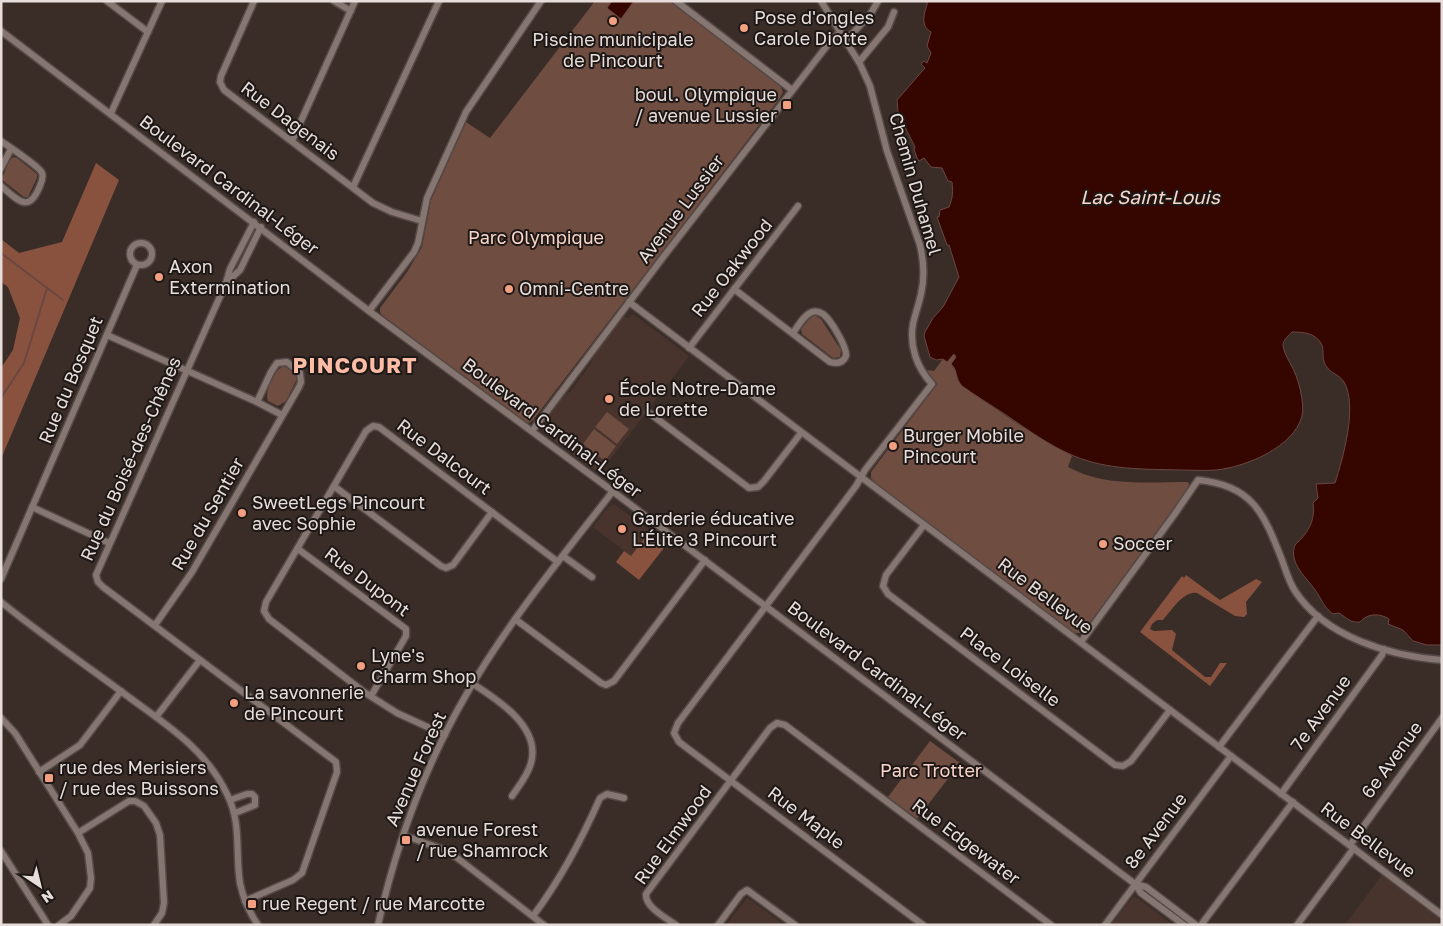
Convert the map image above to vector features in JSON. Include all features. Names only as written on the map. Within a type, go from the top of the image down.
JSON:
[{"type":"street","points":[[107,1],[148,32]]},
{"type":"street","points":[[110,113],[162,1]]},
{"type":"street","name":"Rue Dagenais","points":[[254,1],[221,76],[221,84],[227,93],[382,208],[422,221]]},
{"type":"street","points":[[334,1],[351,11]]},
{"type":"street","points":[[292,141],[355,1]]},
{"type":"street","points":[[353,187],[439,1]]},
{"type":"street","points":[[369,311],[414,252],[418,242],[425,204],[432,184],[466,112],[541,1]]},
{"type":"street","points":[[676,1],[792,90]]},
{"type":"street","name":"Chemin Duhamel","points":[[821,1],[859,62],[873,92],[887,151],[922,253],[924,269],[921,296],[913,323],[912,343],[921,370],[932,384],[865,470],[861,478]]},
{"type":"street","points":[[845,41],[870,15],[878,1]]},
{"type":"street","points":[[859,62],[888,27],[894,12]]},
{"type":"street","name":"Boulevard Cardinal-Léger","points":[[1,31],[369,311],[532,430],[1135,884],[1141,893],[1184,925]]},
{"type":"street","name":"Avenue Lussier","points":[[532,430],[792,90],[833,38],[840,32]]},
{"type":"street","points":[[1,141],[41,171],[42,179],[33,200],[25,203],[1,186]]},
{"type":"street","points":[[1,168],[11,149]]},
{"type":"street","name":"Rue Oakwood","points":[[690,348],[798,206]]},
{"type":"street","name":"Rue du Boisé-des-Chênes","points":[[245,900],[293,880],[302,873],[337,772],[337,765],[332,758],[98,582],[96,575],[226,283],[230,269],[254,222]]},
{"type":"street","name":"Rue du Boisé-des-Chênes","points":[[226,283],[240,270],[261,227]]},
{"type":"street","name":"Rue du Bosquet","points":[[1,579],[137,265]]},
{"type":"street","points":[[734,290],[793,332],[830,362],[840,362],[846,356],[844,346],[822,313],[814,311],[807,315],[793,332]]},
{"type":"street","name":"Rue Bellevue","points":[[629,302],[1442,915]]},
{"type":"street","points":[[107,335],[282,415]]},
{"type":"street","name":"Rue du Sentier","points":[[155,625],[192,572],[299,388],[302,377],[297,369],[287,362],[278,363],[274,367],[257,402]]},
{"type":"street","points":[[648,412],[749,488],[758,487],[764,481],[801,433]]},
{"type":"street","name":"Rue Dalcourt","points":[[445,736],[397,713],[371,696],[264,614],[266,602],[335,487],[366,431],[376,426],[558,562]]},
{"type":"street","points":[[766,606],[861,478]]},
{"type":"street","points":[[1080,642],[1198,480],[1230,486],[1251,501],[1265,523],[1296,592],[1318,616],[1345,635],[1384,649],[1442,660]]},
{"type":"street","points":[[335,487],[446,568],[453,565],[492,512]]},
{"type":"street","name":"Avenue Forest","points":[[378,925],[403,835],[419,791],[445,736],[473,684],[515,619],[612,491]]},
{"type":"street","points":[[32,507],[109,543]]},
{"type":"street","name":"Place Loiselle","points":[[924,524],[886,576],[883,586],[888,594],[1115,765],[1123,766],[1131,761],[1170,710]]},
{"type":"street","name":"Rue Dupont","points":[[298,549],[406,629],[407,634],[405,638],[371,696]]},
{"type":"street","points":[[563,556],[592,577]]},
{"type":"street","points":[[515,619],[606,686],[614,681],[705,560]]},
{"type":"street","points":[[1,602],[156,717],[205,758],[219,778],[235,813],[240,881],[245,900],[258,925]]},
{"type":"street","name":"Rue Maple","points":[[766,606],[678,723],[674,733],[679,742],[922,925]]},
{"type":"street","points":[[1220,747],[1318,616]]},
{"type":"street","name":"7e Avenue","points":[[1281,794],[1382,655],[1384,649]]},
{"type":"street","points":[[156,717],[200,660]]},
{"type":"street","points":[[473,684],[508,710],[522,725],[531,740],[533,755],[530,767],[512,796]]},
{"type":"street","points":[[39,772],[80,745],[121,691]]},
{"type":"street","points":[[1,718],[15,733],[78,833],[88,853],[90,888],[71,916],[59,925]]},
{"type":"street","name":"6e Avenue","points":[[1297,925],[1442,718]]},
{"type":"street","name":"Rue Edgewater","points":[[731,781],[770,728],[777,723],[782,724],[1051,925]]},
{"type":"street","name":"8e Avenue","points":[[1104,925],[1231,756]]},
{"type":"street","name":"Rue Elmwood","points":[[676,925],[649,904],[646,894],[731,781]]},
{"type":"street","points":[[230,800],[249,793],[254,795],[256,800],[255,805],[252,807],[235,813]]},
{"type":"street","points":[[533,916],[576,851],[600,798],[607,794],[624,798]]},
{"type":"street","points":[[78,833],[129,801],[134,800],[144,806],[156,823],[161,842],[164,908],[154,925]]},
{"type":"street","points":[[1201,925],[1292,802]]},
{"type":"street","points":[[403,835],[442,849],[544,925]]},
{"type":"street","points":[[2,855],[48,925]]},
{"type":"street","name":"Boulevard Cardinal-Léger","points":[[1135,884],[1146,887],[1196,925]]},
{"type":"street","points":[[718,925],[741,894],[747,890],[795,925]]},
{"type":"shaded area","points":[[96,163],[119,180],[1,459],[1,368],[13,350],[20,318],[8,287],[1,282],[1,239],[19,253],[62,242]]},
{"type":"shaded area","name":"École Notre-Dame de Lorette","points":[[633,314],[689,356],[603,469],[602,474],[588,466],[543,432],[541,426],[553,408],[570,392],[590,365],[597,349],[622,316],[628,318]]},
{"type":"shaded area","name":"Garderie éducative L'Élite 3 Pincourt","points":[[614,504],[650,531],[631,556],[593,527],[608,507]]},
{"type":"shaded area","points":[[650,531],[667,544],[639,580],[616,562],[624,551],[631,556]]},
{"type":"shaded area","points":[[1186,575],[1220,600],[1256,579],[1262,582],[1246,602],[1247,614],[1244,617],[1235,616],[1197,593],[1192,593],[1182,598],[1163,620],[1157,620],[1152,624],[1150,629],[1154,631],[1172,630],[1176,634],[1172,650],[1205,677],[1211,677],[1220,663],[1227,663],[1210,686],[1140,632],[1182,576],[1184,578]]},
{"type":"shaded area","points":[[1382,875],[1438,917],[1440,920],[1439,925],[1345,925]]},
{"type":"shaded area","points":[[1135,897],[1173,925],[1111,925],[1132,898]]},
{"type":"shaded area","points":[[748,898],[784,925],[726,925]]},
{"type":"green space","name":"Parc Olympique","points":[[595,1],[670,1],[780,85],[783,92],[529,423],[525,422],[382,315],[380,308],[407,272],[422,247],[431,200],[466,122],[490,138]]},
{"type":"green space","points":[[13,157],[37,174],[28,197],[24,197],[2,180],[9,161]]},
{"type":"green space","points":[[812,316],[821,319],[841,350],[840,357],[833,358],[802,334],[801,329]]},
{"type":"green space","points":[[953,354],[956,357],[952,366],[956,370],[957,378],[962,386],[1021,426],[1072,456],[1068,467],[1087,475],[1113,481],[1188,482],[1189,484],[1188,490],[1082,633],[1074,633],[880,488],[871,478],[871,472],[937,384],[926,370],[934,371],[943,359]]},
{"type":"green space","points":[[284,366],[295,373],[297,379],[286,401],[278,406],[268,401],[267,392],[273,376]]},
{"type":"green space","points":[[607,412],[629,429],[617,444],[595,427]]},
{"type":"green space","points":[[594,429],[616,446],[605,461],[583,444]]},
{"type":"green space","name":"Parc Trotter","points":[[930,741],[960,763],[917,819],[888,797]]},
{"type":"water","points":[[612,1],[634,1],[621,19],[607,8]]},
{"type":"water","name":"Lac Saint-Louis","points":[[928,1],[1442,1],[1442,645],[1427,645],[1413,641],[1403,630],[1388,624],[1389,619],[1381,616],[1374,615],[1366,617],[1360,622],[1354,622],[1339,613],[1333,614],[1328,610],[1302,574],[1295,561],[1295,546],[1312,522],[1313,503],[1318,498],[1316,484],[1335,483],[1348,432],[1350,404],[1348,392],[1344,382],[1327,367],[1324,362],[1322,345],[1313,336],[1292,332],[1283,344],[1302,397],[1303,411],[1297,427],[1279,446],[1267,454],[1241,465],[1211,470],[1126,468],[1087,461],[1074,456],[1039,437],[962,386],[951,364],[956,357],[954,354],[947,362],[943,359],[936,360],[930,357],[924,336],[925,332],[933,318],[943,307],[959,277],[949,245],[947,245],[937,217],[939,217],[940,210],[949,207],[952,182],[948,181],[942,168],[931,167],[924,158],[919,161],[914,149],[915,147],[905,127],[899,125],[897,100],[925,68],[921,64],[924,61],[927,63],[931,53],[927,46],[931,32],[927,29],[924,22]]},
{"type":"waterway","points":[[1,253],[63,300]]},
{"type":"waterway","points":[[1,398],[24,363],[47,288]]},
{"type":"place","name":"Piscine municipale de Pincourt","points":[[613,21]]},
{"type":"place","name":"Pose d'ongles Carole Diotte","points":[[744,28]]},
{"type":"place","name":"boul. Olympique / avenue Lussier","points":[[787,105]]},
{"type":"place","name":"Axon Extermination","points":[[159,277]]},
{"type":"place","name":"Omni-Centre","points":[[509,289]]},
{"type":"place","name":"École Notre-Dame de Lorette","points":[[609,399]]},
{"type":"place","name":"Burger Mobile Pincourt","points":[[893,446]]},
{"type":"place","name":"SweetLegs Pincourt avec Sophie","points":[[242,513]]},
{"type":"place","name":"Garderie éducative L'Élite 3 Pincourt","points":[[622,529]]},
{"type":"place","name":"Soccer","points":[[1103,544]]},
{"type":"place","name":"Lyne's Charm Shop","points":[[361,666]]},
{"type":"place","name":"La savonnerie de Pincourt","points":[[234,703]]},
{"type":"place","name":"rue des Merisiers / rue des Buissons","points":[[49,778]]},
{"type":"place","name":"avenue Forest / rue Shamrock","points":[[406,840]]},
{"type":"place","name":"rue Regent / rue Marcotte","points":[[252,904]]},
{"type":"district","name":"PINCOURT","points":[[355,365]]}]
